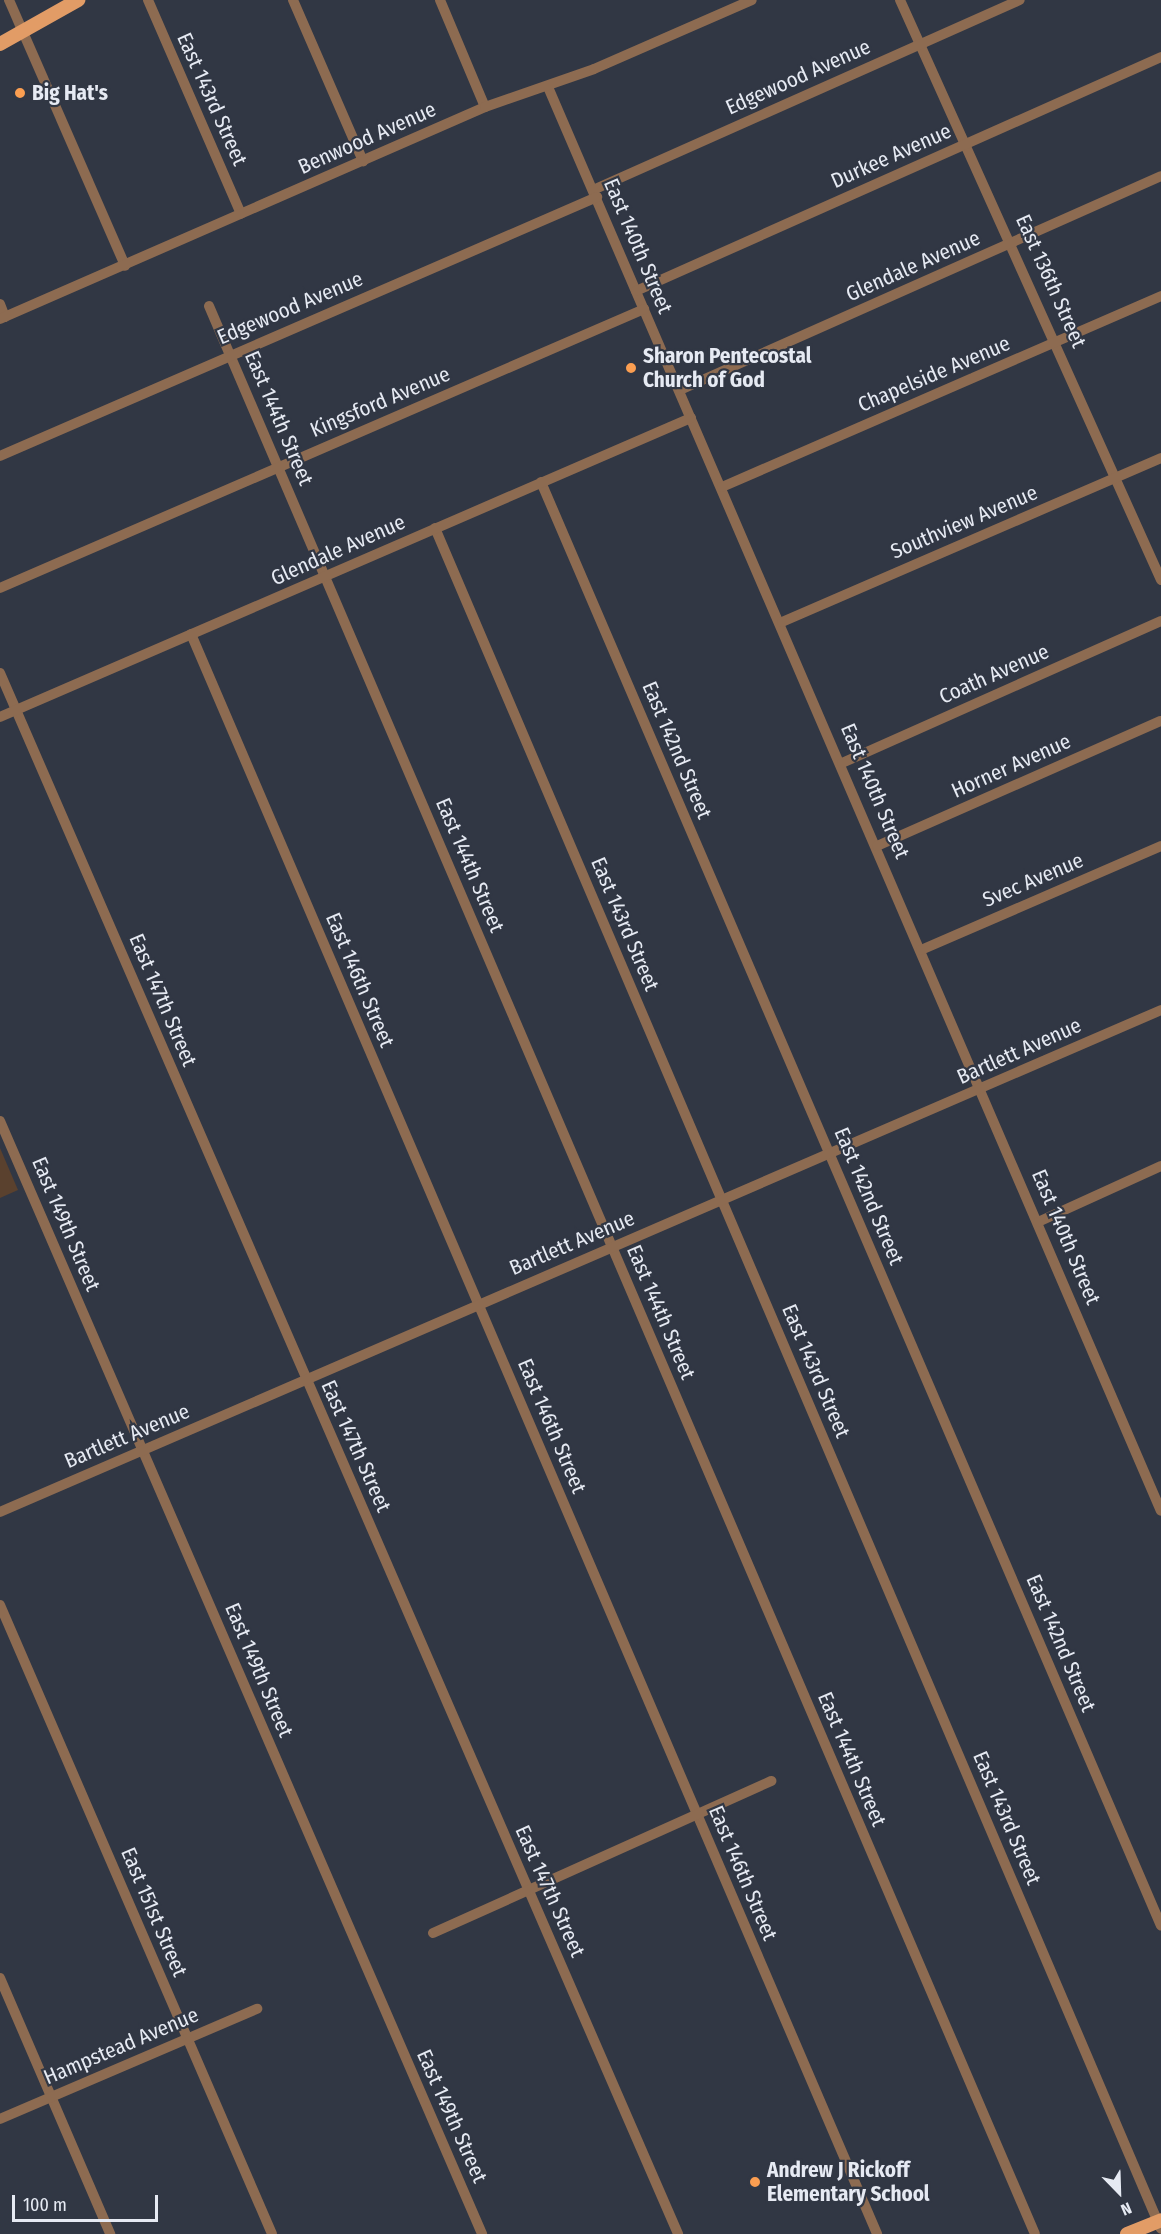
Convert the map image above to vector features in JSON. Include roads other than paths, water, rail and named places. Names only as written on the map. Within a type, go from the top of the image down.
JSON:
[{"type":"main road","points":[[0,44],[78,0]]},
{"type":"main road","points":[[1127,2234],[1160,2223]]},
{"type":"street","points":[[9,0],[125,266]]},
{"type":"street","name":"East 143rd Street","points":[[148,0],[241,214]]},
{"type":"street","points":[[293,0],[363,161]]},
{"type":"street","points":[[440,0],[485,107]]},
{"type":"street","name":"Benwood Avenue","points":[[3,318],[485,107],[548,87],[752,0]]},
{"type":"street","name":"East 136th Street","points":[[900,0],[918,45],[967,144],[1057,342],[1161,579]]},
{"type":"street","name":"Edgewood Avenue","points":[[0,456],[595,194],[1020,0]]},
{"type":"street","name":"Durkee Avenue","points":[[636,291],[1161,57]]},
{"type":"street","name":"East 140th Street","points":[[548,87],[782,622],[1161,1511]]},
{"type":"street","name":"Glendale Avenue","points":[[680,390],[1161,176]]},
{"type":"street","name":"Chapelside Avenue","points":[[722,487],[1161,296]]},
{"type":"street","points":[[0,304],[3,318]]},
{"type":"street","name":"East 144th Street","points":[[209,306],[1035,2234]]},
{"type":"street","name":"Kingsford Avenue","points":[[0,588],[644,309]]},
{"type":"street","name":"Glendale Avenue","points":[[0,717],[691,418]]},
{"type":"street","name":"Southview Avenue","points":[[782,622],[1161,458]]},
{"type":"street","name":"East 142nd Street","points":[[541,482],[1161,1926]]},
{"type":"street","name":"East 143rd Street","points":[[435,528],[1160,2223]]},
{"type":"street","name":"Coath Avenue","points":[[842,763],[1161,621]]},
{"type":"street","name":"East 146th Street","points":[[191,634],[877,2234]]},
{"type":"street","name":"East 147th Street","points":[[0,673],[678,2234]]},
{"type":"street","name":"Horner Avenue","points":[[877,846],[1161,721]]},
{"type":"street","name":"Svec Avenue","points":[[921,950],[1161,846]]},
{"type":"street","name":"Bartlett Avenue","points":[[0,1512],[1161,1010]]},
{"type":"street","name":"East 149th Street","points":[[0,1121],[482,2234]]},
{"type":"street","points":[[1038,1222],[1161,1166]]},
{"type":"street","name":"East 151st Street","points":[[0,1605],[272,2234]]},
{"type":"street","points":[[433,1933],[528,1887],[771,1781]]},
{"type":"street","points":[[0,1978],[110,2234]]},
{"type":"street","name":"Hampstead Avenue","points":[[0,2119],[258,2009]]},
{"type":"place","name":"Big Hat's","points":[[20,93]]},
{"type":"place","name":"Sharon Pentecostal Church of God","points":[[631,368]]},
{"type":"place","name":"Andrew J Rickoff Elementary School","points":[[755,2182]]}]
